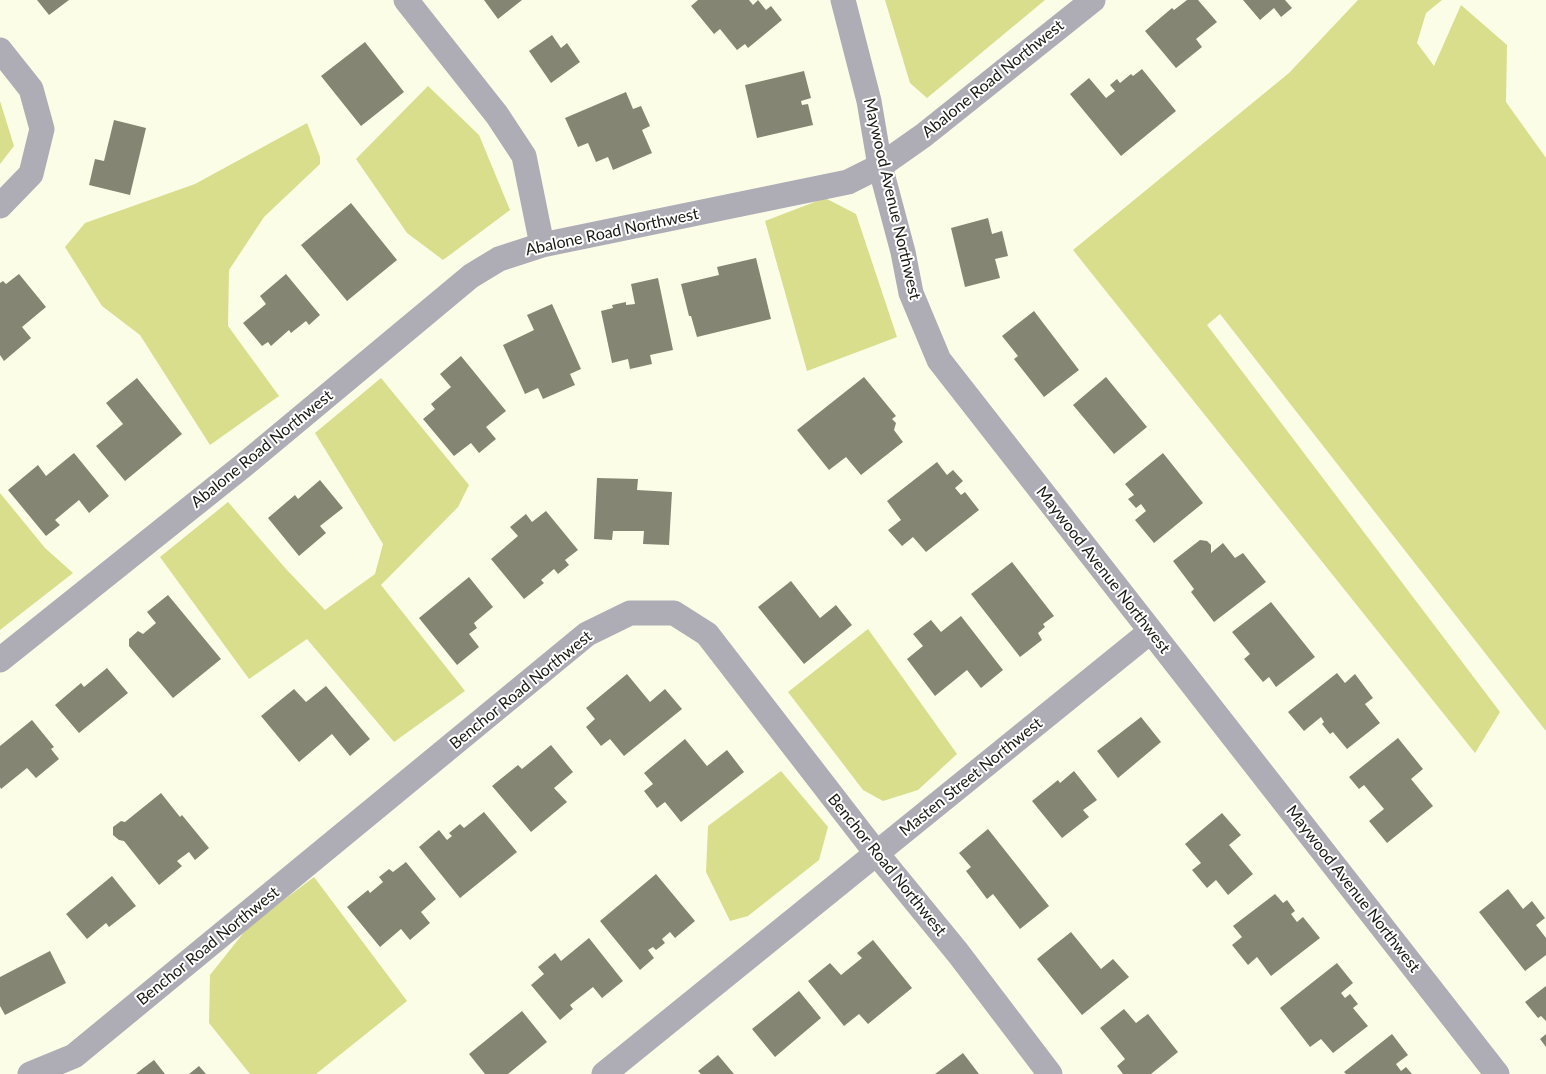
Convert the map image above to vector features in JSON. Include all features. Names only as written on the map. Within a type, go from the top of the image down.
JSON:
[{"type":"street","points":[[406,0],[496,114],[524,156],[542,245]]},
{"type":"street","name":"Maywood Avenue Northwest","points":[[843,0],[869,102],[880,166],[903,252],[910,292],[939,360],[1497,1074]]},
{"type":"street","name":"Abalone Road Northwest","points":[[0,660],[244,465],[471,276],[499,259],[542,245],[848,182],[880,166],[924,135],[1093,0]]},
{"type":"street","points":[[0,50],[31,89],[42,129],[31,174],[0,206]]},
{"type":"street","name":"Benchor Road Northwest","points":[[30,1074],[74,1056],[587,634],[630,613],[674,613],[707,634],[877,854],[958,953],[1050,1074]]},
{"type":"street","name":"Masten Street Northwest","points":[[604,1074],[1151,631]]},
{"type":"green space","points":[[885,0],[1045,0],[927,98],[910,83]]},
{"type":"green space","points":[[1358,0],[1442,0],[1426,13],[1417,43],[1434,66],[1461,5],[1507,45],[1506,102],[1546,158],[1546,731],[1220,314],[1207,325],[1500,712],[1475,753],[1073,250],[1289,73]]},
{"type":"green space","points":[[428,86],[479,135],[510,210],[443,260],[407,233],[356,159]]},
{"type":"green space","points":[[0,101],[14,146],[0,164]]},
{"type":"green space","points":[[307,123],[320,157],[320,164],[264,217],[229,270],[228,326],[279,396],[210,445],[140,335],[102,306],[65,247],[85,223],[195,184]]},
{"type":"green space","points":[[825,198],[856,214],[897,337],[807,371],[765,221]]},
{"type":"green space","points":[[381,378],[469,485],[458,507],[381,585],[465,691],[394,742],[307,639],[249,679],[160,557],[228,502],[286,569],[325,610],[375,574],[383,544],[315,433]]},
{"type":"green space","points":[[0,493],[45,548],[73,573],[0,630]]},
{"type":"green space","points":[[868,629],[957,754],[918,790],[883,801],[863,790],[788,692]]},
{"type":"green space","points":[[781,771],[828,827],[819,860],[748,916],[730,921],[706,872],[708,826]]},
{"type":"green space","points":[[314,877],[407,1001],[316,1074],[250,1074],[209,1023],[210,975],[249,926]]},
{"type":"building","points":[[37,0],[69,0],[49,15]]},
{"type":"building","points":[[484,0],[522,0],[498,19]]},
{"type":"building","points":[[698,0],[749,0],[753,5],[758,0],[766,10],[771,6],[782,20],[748,48],[745,44],[737,50],[720,29],[714,34],[691,6]]},
{"type":"building","points":[[1187,0],[1198,0],[1217,22],[1196,39],[1202,47],[1176,68],[1145,31],[1172,8],[1174,10]]},
{"type":"building","points":[[1243,0],[1285,0],[1292,8],[1281,17],[1274,8],[1260,20]]},
{"type":"building","points":[[552,35],[561,48],[567,43],[580,62],[551,83],[529,51]]},
{"type":"building","points":[[365,42],[404,92],[361,126],[321,76]]},
{"type":"building","points":[[1142,69],[1176,111],[1121,156],[1070,94],[1089,78],[1106,98],[1115,91],[1110,85],[1117,79],[1120,83],[1131,74],[1133,76]]},
{"type":"building","points":[[804,71],[811,98],[801,101],[802,105],[808,104],[813,125],[757,138],[745,85]]},
{"type":"building","points":[[626,92],[633,109],[641,106],[650,126],[642,130],[652,153],[613,170],[608,157],[596,162],[588,143],[578,147],[565,118]]},
{"type":"building","points":[[114,120],[146,128],[130,195],[89,185],[95,159],[104,161]]},
{"type":"building","points":[[351,203],[397,260],[347,301],[301,245]]},
{"type":"building","points":[[988,218],[992,234],[1002,231],[1008,256],[995,259],[1000,278],[965,287],[951,228]]},
{"type":"building","points":[[756,258],[771,319],[697,337],[691,316],[689,316],[681,284],[719,275],[717,267]]},
{"type":"building","points":[[19,274],[46,307],[22,327],[31,338],[4,361],[0,355],[0,283],[3,281],[6,284]]},
{"type":"building","points":[[286,274],[320,315],[309,325],[306,321],[291,333],[289,330],[271,346],[268,342],[262,346],[243,323],[266,304],[260,296]]},
{"type":"building","points":[[658,278],[673,350],[650,355],[652,364],[630,369],[628,359],[612,363],[601,311],[613,308],[612,305],[626,302],[626,305],[635,304],[631,284]]},
{"type":"building","points":[[552,304],[581,369],[570,374],[575,385],[543,399],[538,388],[525,394],[503,345],[534,330],[527,315]]},
{"type":"building","points":[[1034,311],[1079,370],[1044,397],[1014,359],[1018,356],[1002,336]]},
{"type":"building","points":[[461,356],[506,411],[486,427],[496,439],[479,453],[471,443],[454,456],[423,419],[435,409],[431,404],[451,387],[440,374]]},
{"type":"building","points":[[864,377],[896,416],[892,419],[896,423],[894,430],[903,442],[861,475],[846,457],[829,470],[797,430]]},
{"type":"building","points":[[1106,377],[1147,427],[1114,454],[1073,405]]},
{"type":"building","points":[[137,378],[182,434],[125,481],[96,446],[123,424],[106,403]]},
{"type":"building","points":[[74,453],[109,496],[89,513],[79,500],[55,520],[60,525],[46,536],[8,490],[38,465],[46,476]]},
{"type":"building","points":[[1163,453],[1203,503],[1154,543],[1135,520],[1146,511],[1141,504],[1136,508],[1128,499],[1134,495],[1125,484]]},
{"type":"building","points":[[937,462],[947,475],[953,470],[963,481],[955,488],[961,495],[965,492],[979,510],[926,552],[913,537],[902,546],[888,530],[901,520],[887,501]]},
{"type":"building","points":[[597,478],[638,479],[637,490],[672,492],[669,545],[643,544],[644,531],[613,531],[612,540],[594,539]]},
{"type":"building","points":[[320,480],[343,508],[320,526],[326,533],[299,556],[268,518],[295,495],[298,499]]},
{"type":"building","points":[[546,511],[578,550],[565,560],[569,565],[558,574],[554,569],[541,580],[544,583],[524,599],[491,559],[518,536],[510,527],[526,514],[532,522]]},
{"type":"building","points":[[1200,540],[1207,541],[1211,545],[1211,553],[1223,543],[1235,558],[1243,553],[1266,582],[1214,622],[1191,592],[1194,589],[1173,561]]},
{"type":"building","points":[[1012,562],[1054,616],[1043,624],[1045,627],[1038,633],[1042,640],[1020,657],[971,594]]},
{"type":"building","points":[[469,577],[493,607],[474,623],[477,628],[469,634],[479,647],[457,665],[419,618]]},
{"type":"building","points":[[791,581],[820,618],[836,605],[852,625],[804,664],[758,607]]},
{"type":"building","points":[[168,595],[221,659],[173,698],[129,646],[129,639],[138,631],[143,634],[156,623],[147,612]]},
{"type":"building","points":[[1271,602],[1315,657],[1276,687],[1269,677],[1263,682],[1244,659],[1250,654],[1232,632]]},
{"type":"building","points":[[961,616],[1003,670],[981,688],[967,670],[935,696],[907,659],[923,646],[913,634],[931,620],[941,632]]},
{"type":"building","points":[[107,668],[128,693],[79,733],[55,705],[81,683],[84,687]]},
{"type":"building","points":[[1337,673],[1345,683],[1355,674],[1373,698],[1365,704],[1380,723],[1347,749],[1333,732],[1330,734],[1322,724],[1324,722],[1321,717],[1304,731],[1288,712]]},
{"type":"building","points":[[627,674],[650,702],[665,689],[682,709],[624,756],[610,739],[601,746],[586,727],[595,719],[586,708]]},
{"type":"building","points":[[326,686],[370,739],[350,756],[332,734],[299,762],[261,716],[294,689],[306,702]]},
{"type":"building","points":[[1141,717],[1161,742],[1118,778],[1097,751]]},
{"type":"building","points":[[32,720],[54,747],[51,749],[59,759],[36,778],[27,768],[1,789],[0,746]]},
{"type":"building","points":[[1398,738],[1423,769],[1411,779],[1433,806],[1387,843],[1369,821],[1384,809],[1364,785],[1359,789],[1349,777]]},
{"type":"building","points":[[685,739],[707,766],[727,750],[744,772],[681,822],[665,802],[657,808],[644,791],[653,784],[644,773]]},
{"type":"building","points":[[551,745],[573,772],[554,788],[567,802],[531,832],[492,786],[518,765],[522,769]]},
{"type":"building","points":[[1074,771],[1097,800],[1083,810],[1089,817],[1062,838],[1032,801],[1058,780],[1060,783]]},
{"type":"building","points":[[161,793],[209,848],[195,860],[189,852],[177,861],[182,866],[159,885],[124,841],[119,840],[113,835],[113,827],[121,821],[125,822]]},
{"type":"building","points":[[484,812],[517,852],[460,898],[419,847],[439,830],[447,840],[452,836],[449,833],[460,824],[464,828]]},
{"type":"building","points":[[1222,813],[1241,835],[1229,845],[1253,874],[1228,895],[1216,880],[1207,888],[1192,870],[1201,863],[1185,844]]},
{"type":"building","points":[[988,829],[1049,906],[1020,929],[993,894],[987,899],[966,871],[971,867],[959,853]]},
{"type":"building","points":[[406,862],[436,899],[421,912],[430,923],[410,940],[401,929],[380,947],[347,907],[368,890],[370,893],[383,882],[379,877],[389,869],[393,872]]},
{"type":"building","points":[[656,874],[695,921],[675,938],[670,932],[662,939],[665,943],[656,950],[653,947],[648,950],[654,958],[640,970],[600,921]]},
{"type":"building","points":[[112,876],[136,906],[109,927],[106,923],[87,939],[66,914]]},
{"type":"building","points":[[1508,889],[1523,909],[1532,901],[1545,918],[1536,925],[1546,938],[1546,955],[1525,971],[1479,912]]},
{"type":"building","points":[[1275,894],[1283,903],[1287,900],[1295,911],[1291,914],[1297,922],[1303,917],[1320,938],[1271,976],[1257,957],[1248,965],[1232,945],[1242,937],[1233,926]]},
{"type":"building","points":[[1071,932],[1101,969],[1113,959],[1129,977],[1082,1015],[1037,959]]},
{"type":"building","points":[[589,938],[623,981],[602,998],[593,987],[570,1005],[573,1009],[560,1020],[531,985],[544,974],[538,967],[555,953],[561,961]]},
{"type":"building","points":[[873,940],[912,988],[868,1024],[859,1014],[844,1026],[808,981],[830,963],[841,975],[862,958],[857,953]]},
{"type":"building","points":[[50,951],[66,983],[5,1015],[0,1006],[0,977]]},
{"type":"building","points":[[1337,963],[1353,983],[1341,993],[1345,998],[1350,994],[1358,1004],[1353,1008],[1368,1026],[1333,1053],[1321,1039],[1310,1047],[1280,1008]]},
{"type":"building","points":[[1546,986],[1546,1021],[1541,1016],[1538,1018],[1525,1002]]},
{"type":"building","points":[[799,991],[821,1018],[775,1057],[752,1029]]},
{"type":"building","points":[[1124,1009],[1136,1023],[1148,1014],[1178,1052],[1151,1074],[1123,1074],[1117,1066],[1125,1059],[1100,1028]]},
{"type":"building","points":[[522,1011],[547,1042],[508,1074],[485,1074],[469,1054]]},
{"type":"building","points":[[1392,1034],[1408,1055],[1396,1064],[1401,1071],[1406,1067],[1412,1074],[1346,1074],[1344,1072]]},
{"type":"building","points":[[1546,1034],[1546,1047],[1540,1039]]},
{"type":"building","points":[[963,1053],[979,1074],[935,1074]]},
{"type":"building","points":[[718,1055],[734,1074],[701,1074],[698,1071]]},
{"type":"building","points":[[154,1060],[165,1074],[136,1074],[142,1069]]},
{"type":"building","points":[[199,1066],[206,1074],[189,1074]]}]
